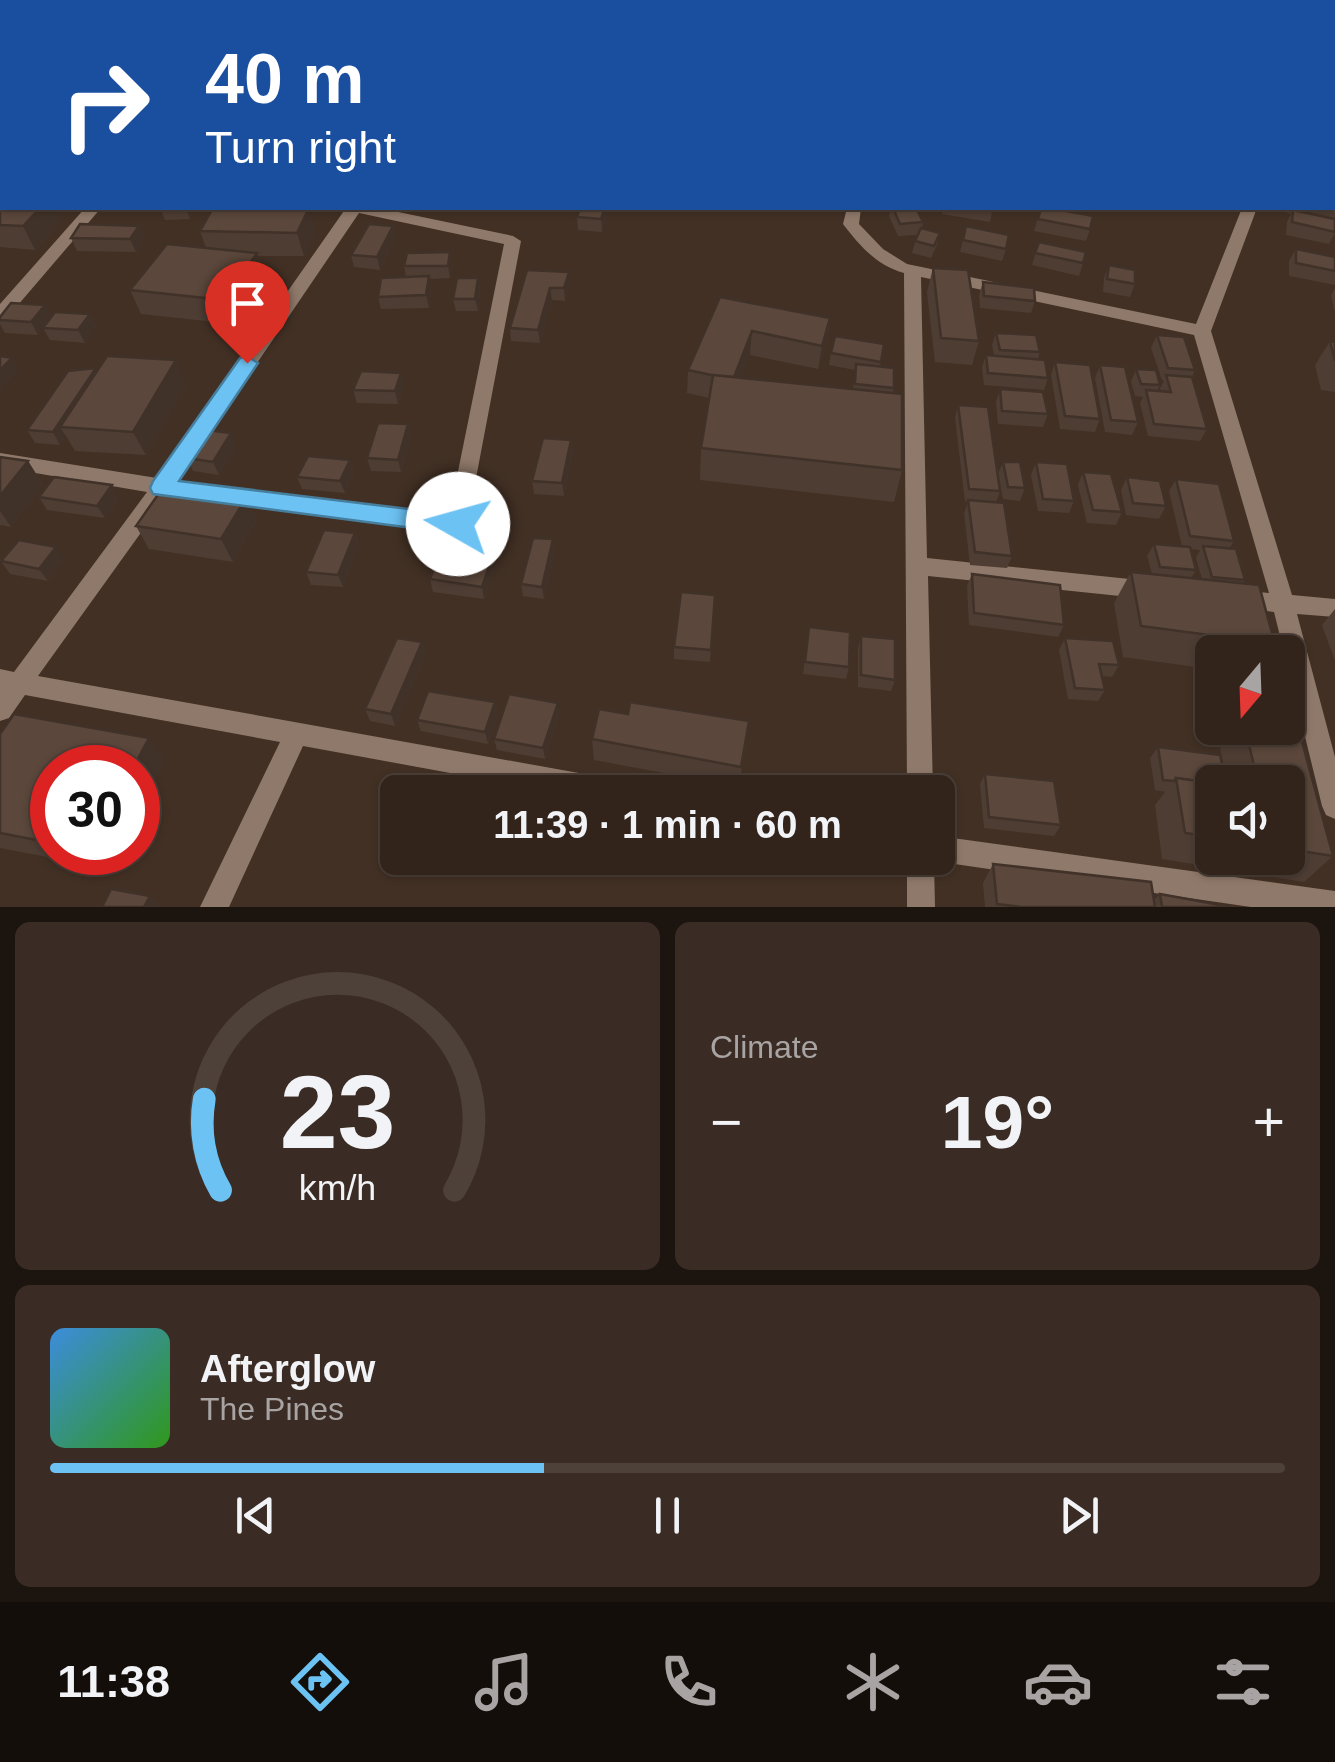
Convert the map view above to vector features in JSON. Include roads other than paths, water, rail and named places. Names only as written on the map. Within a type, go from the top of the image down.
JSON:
[{"type":"street","points":[[0,314],[91,210]]},
{"type":"street","points":[[0,710],[10,681],[162,488],[356,210]]},
{"type":"street","points":[[0,460],[162,488],[458,524],[513,241],[366,210]]},
{"type":"street","points":[[854,210],[852,224],[875,253],[896,266],[1202,331]]},
{"type":"street","points":[[1249,210],[1202,331],[1282,604],[1335,806]]},
{"type":"street","points":[[912,270],[920,566],[920,775]]},
{"type":"street","points":[[920,566],[1168,592]]},
{"type":"street","points":[[1206,596],[1335,608]]},
{"type":"street","points":[[10,681],[522,775]]},
{"type":"street","points":[[214,907],[296,735]]},
{"type":"street","points":[[955,851],[1335,905]]},
{"type":"street","points":[[920,875],[921,907]]}]
